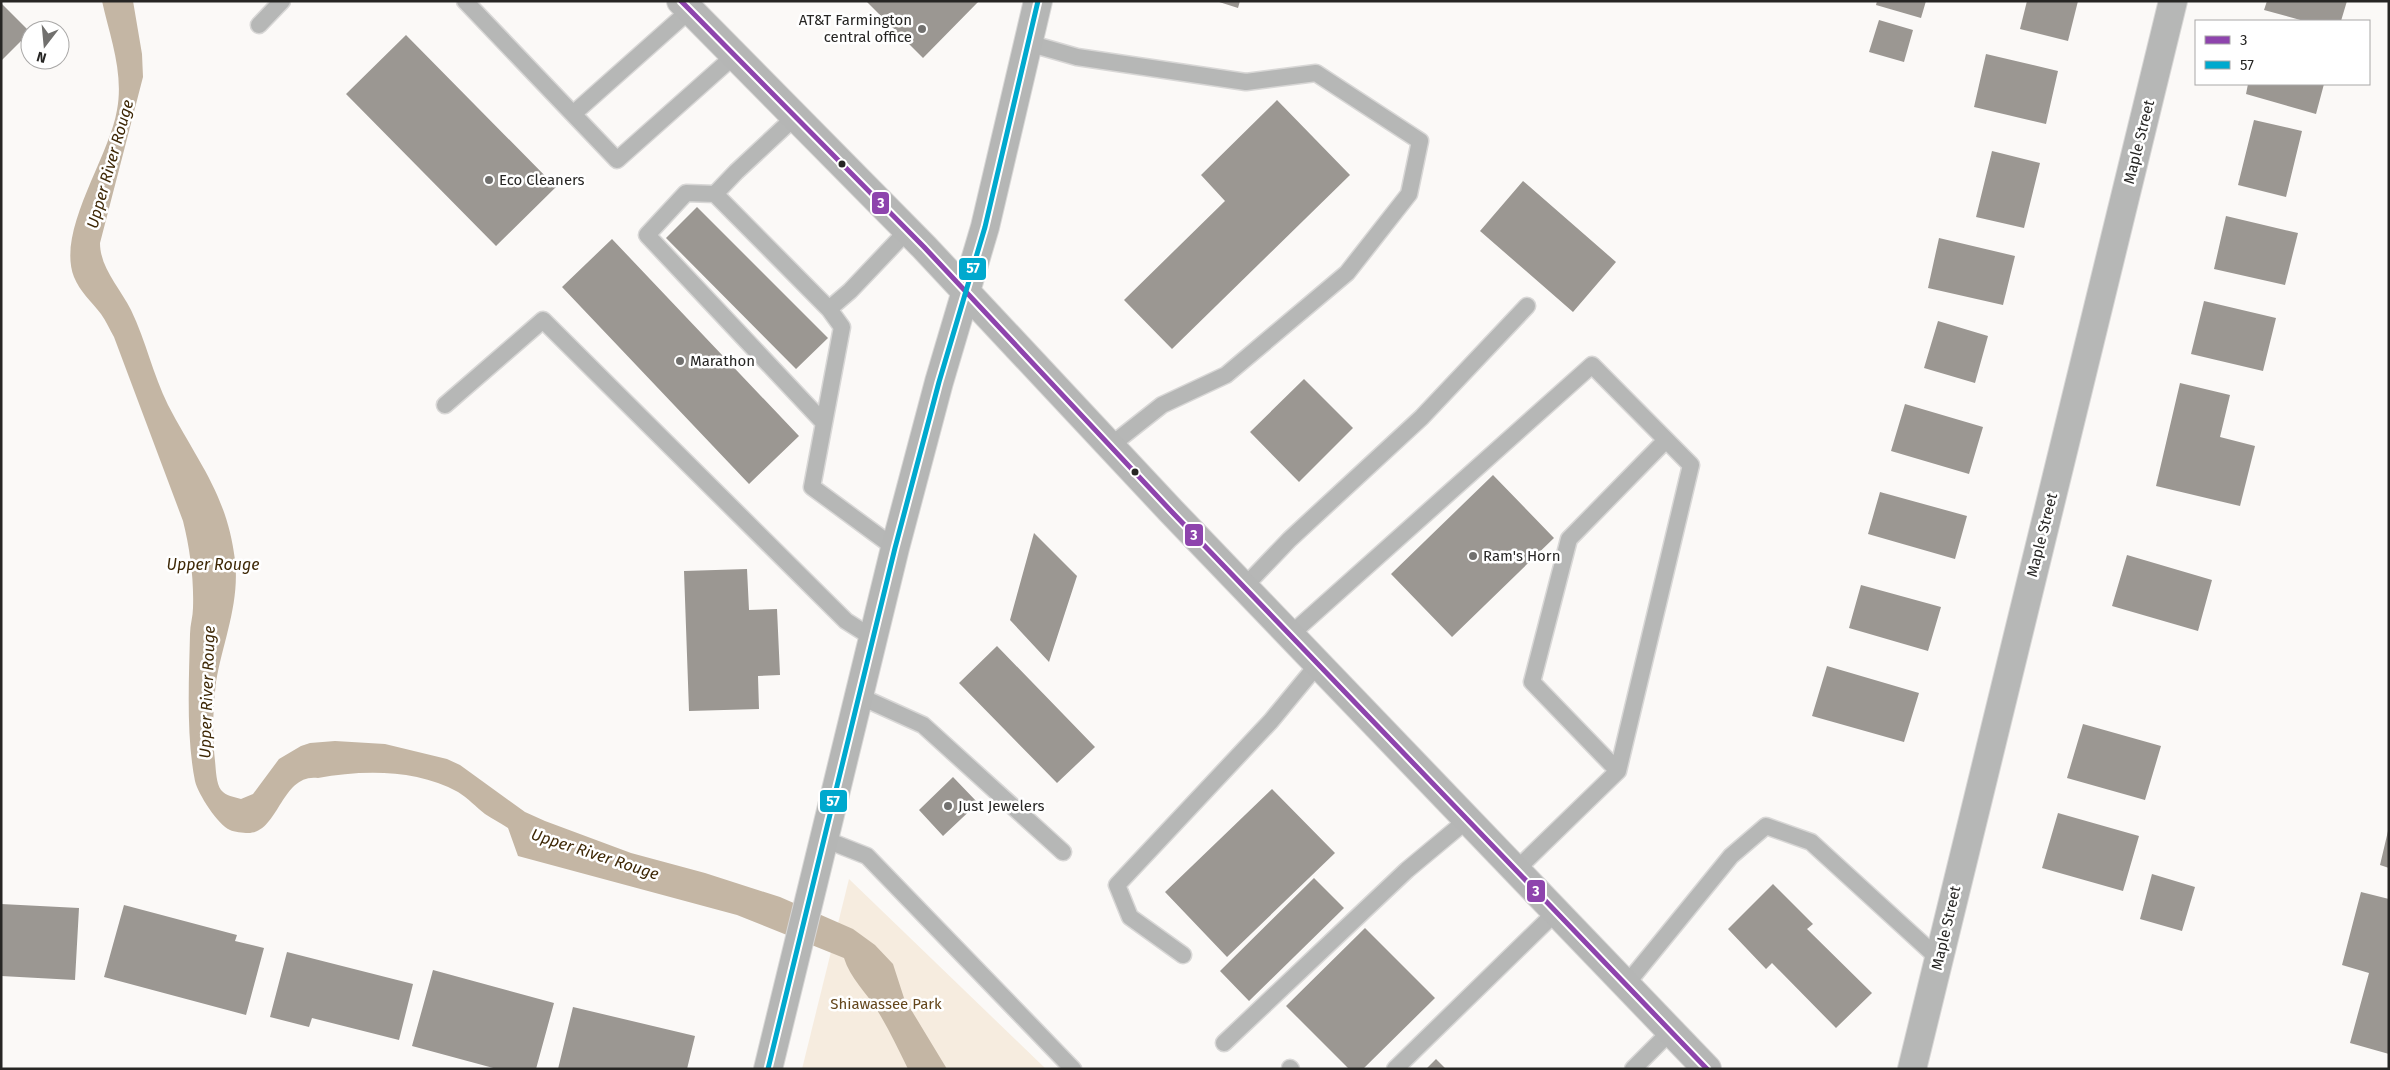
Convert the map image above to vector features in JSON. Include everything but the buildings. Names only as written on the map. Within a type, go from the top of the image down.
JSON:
[{"type":"main road","points":[[768,1069],[895,548],[939,382],[967,294],[985,227],[1038,1]]},
{"type":"main road","points":[[685,6],[907,231],[1624,986],[1707,1069]]},
{"type":"street","name":"Maple Street","points":[[1912,1069],[2173,1]]},
{"type":"lane","points":[[258,25],[282,1]]},
{"type":"lane","points":[[465,1],[617,160],[734,56]]},
{"type":"lane","points":[[573,114],[685,6]]},
{"type":"lane","points":[[1028,43],[1077,57],[1246,82],[1316,73],[1420,140],[1408,194],[1347,273],[1226,375],[1162,405],[1110,446]]},
{"type":"lane","points":[[716,194],[736,172],[796,117]]},
{"type":"lane","points":[[824,423],[647,235],[686,193],[716,194],[829,309],[842,327],[824,423],[812,487],[895,548]]},
{"type":"lane","points":[[829,309],[850,291],[907,231]]},
{"type":"lane","points":[[1244,587],[1290,539],[1422,417],[1527,306]]},
{"type":"lane","points":[[444,404],[544,320],[846,621],[873,638]]},
{"type":"lane","points":[[1290,635],[1592,365],[1692,465],[1618,770],[1515,871]]},
{"type":"lane","points":[[1618,770],[1532,682],[1569,539],[1666,440]]},
{"type":"lane","points":[[1183,955],[1130,917],[1117,884],[1272,721],[1318,664]]},
{"type":"lane","points":[[859,696],[923,725],[1063,852]]},
{"type":"lane","points":[[1224,1043],[1407,870],[1467,820]]},
{"type":"lane","points":[[1624,986],[1731,856],[1766,826],[1811,842],[1939,959]]},
{"type":"lane","points":[[824,839],[867,856],[1074,1069]]},
{"type":"lane","points":[[1395,1069],[1556,913]]},
{"type":"lane","points":[[1633,1069],[1670,1032]]},
{"type":"green space","name":"Shiawassee Park","points":[[849,879],[1046,1069],[802,1069]]},
{"type":"water","name":"Upper Rouge","points":[[102,1],[133,1],[142,54],[143,77],[100,243],[103,261],[131,310],[168,405],[218,497],[231,537],[235,560],[236,576],[233,607],[216,682],[214,702],[214,751],[217,780],[221,790],[228,795],[241,799],[253,794],[279,759],[310,743],[335,741],[385,744],[447,759],[460,765],[525,812],[545,821],[631,853],[705,873],[780,897],[853,929],[875,945],[893,964],[904,998],[947,1069],[908,1069],[873,1003],[854,978],[844,958],[737,915],[518,856],[508,828],[485,814],[462,794],[442,784],[407,775],[389,773],[335,775],[306,779],[296,784],[267,824],[258,830],[248,833],[232,831],[214,816],[197,787],[190,746],[190,631],[193,586],[190,553],[183,521],[114,337],[101,314],[76,282],[70,259],[72,238],[78,217],[112,129],[119,96],[117,69]]},
{"type":"transit line","name":"3","points":[[681,1],[924,247],[1172,512],[1707,1069]]},
{"type":"transit line","name":"57","points":[[768,1069],[895,548],[939,382],[985,227],[1038,1]]},
{"type":"place","name":"AT&T Farmington central office","points":[[922,29]]},
{"type":"place","name":"Eco Cleaners","points":[[489,180]]},
{"type":"place","name":"Marathon","points":[[680,361]]},
{"type":"place","name":"Ram's Horn","points":[[1473,556]]},
{"type":"place","name":"Just Jewelers","points":[[948,806]]},
{"type":"water label","name":"Upper River Rouge","points":[[110,164]]},
{"type":"water label","name":"Upper River Rouge","points":[[207,692]]},
{"type":"water label","name":"Upper River Rouge","points":[[595,854]]}]
